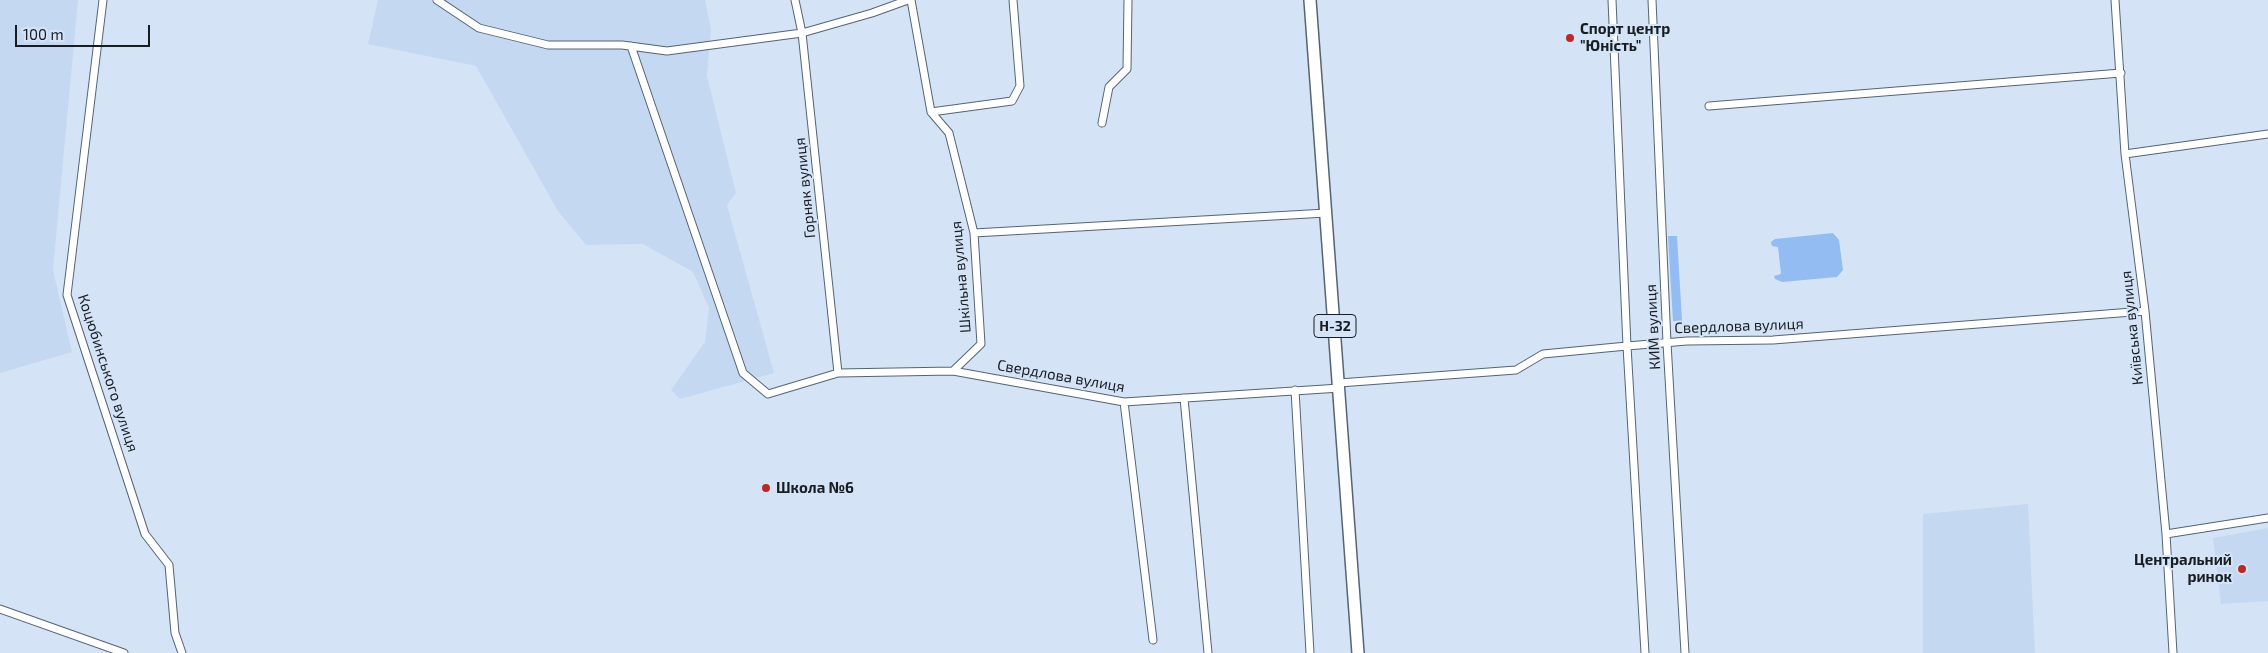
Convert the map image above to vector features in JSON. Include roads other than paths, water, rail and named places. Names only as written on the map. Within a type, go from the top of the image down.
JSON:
[{"type":"main road","name":"Н-32","points":[[1310,0],[1358,653]]},
{"type":"street","name":"Коцюбинського вулиця","points":[[103,0],[67,295],[145,534],[169,565],[175,633],[182,653]]},
{"type":"street","points":[[437,0],[479,28],[541,44],[631,46],[667,51],[802,33],[872,13],[909,0],[931,112],[1012,101],[1020,86],[1013,0]]},
{"type":"street","name":"Горняк вулиця","points":[[796,0],[802,33],[838,373]]},
{"type":"street","points":[[1102,123],[1109,87],[1127,69],[1128,0]]},
{"type":"street","name":"КИМ вулиця","points":[[1612,0],[1627,346],[1645,653]]},
{"type":"street","name":"КИМ вулиця","points":[[1652,0],[1685,653]]},
{"type":"street","name":"Київська вулиця","points":[[2115,0],[2125,154],[2145,311],[2166,534],[2173,653]]},
{"type":"street","name":"Свердлова вулиця","points":[[631,46],[743,373],[768,394],[838,373],[953,371],[1124,402],[1295,390],[1516,370],[1543,354],[1668,342],[1783,339],[2145,311]]},
{"type":"street","points":[[1709,106],[2121,73]]},
{"type":"street","name":"Шкільна вулиця","points":[[931,112],[949,133],[974,233],[981,344],[953,371]]},
{"type":"street","points":[[2125,154],[2268,134]]},
{"type":"street","points":[[974,233],[1326,213]]},
{"type":"street","points":[[1295,390],[1310,653]]},
{"type":"street","points":[[1184,398],[1208,653]]},
{"type":"street","points":[[1124,402],[1153,640]]},
{"type":"street","points":[[2166,534],[2268,518]]},
{"type":"street","points":[[0,609],[124,653]]},
{"type":"place","name":"Спорт центр \"Юність\"","points":[[1570,38]]},
{"type":"place","name":"Школа №6","points":[[766,488]]},
{"type":"place","name":"Центральний ринок","points":[[2242,569]]}]
